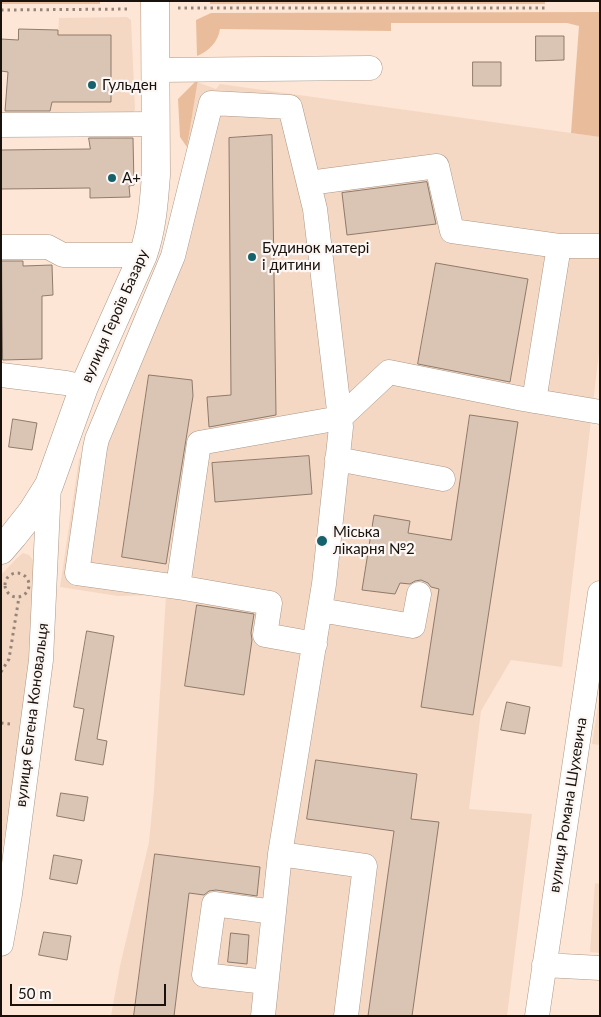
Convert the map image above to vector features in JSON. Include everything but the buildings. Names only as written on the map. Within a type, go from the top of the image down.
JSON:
[{"type":"main road","name":"вулиця Героїв Базару","points":[[1,550],[32,512],[49,485],[84,387],[144,256],[149,238],[156,175],[154,6]]},
{"type":"street","points":[[156,70],[370,68]]},
{"type":"street","points":[[263,1016],[280,854],[324,584],[341,426],[315,209],[290,107],[211,103],[173,256],[97,439],[77,573],[178,587],[270,603],[265,635],[314,644]]},
{"type":"street","points":[[1,125],[156,124]]},
{"type":"street","points":[[309,183],[437,166],[452,231],[559,246],[600,246]]},
{"type":"street","points":[[1,247],[48,246],[63,255],[144,256]]},
{"type":"street","points":[[534,401],[559,246]]},
{"type":"street","points":[[114,321],[141,332]]},
{"type":"street","points":[[178,587],[199,443],[340,418],[389,372],[600,412]]},
{"type":"street","points":[[1,375],[84,387]]},
{"type":"street","points":[[337,459],[442,479]]},
{"type":"street","name":"вулиця Євгена Коновальця","points":[[1,944],[11,884],[41,660],[49,485]]},
{"type":"street","name":"вулиця Романа Шухевича","points":[[536,1016],[600,593]]},
{"type":"street","points":[[320,610],[413,626],[419,594]]},
{"type":"street","points":[[280,854],[365,866],[346,1016]]},
{"type":"street","points":[[266,982],[204,976],[214,904],[274,912]]},
{"type":"street","points":[[544,966],[600,968]]},
{"type":"path","points":[[1,10],[154,6],[545,8]]},
{"type":"path","points":[[18,573],[25,576],[29,583],[28,590],[22,596],[19,596],[11,595],[6,586],[7,578],[18,573]]},
{"type":"path","points":[[1,672],[9,659],[19,596]]},
{"type":"shaded area","points":[[1,1],[100,1],[100,4],[1,4]]},
{"type":"shaded area","points":[[210,1],[545,1],[545,4],[210,4]]},
{"type":"shaded area","points":[[600,12],[600,137],[571,133],[579,26],[567,23],[391,23],[391,31],[220,29],[212,46],[197,56],[196,20],[211,13]]},
{"type":"shaded area","points":[[127,17],[131,20],[135,110],[130,115],[49,115],[55,91],[59,18]]},
{"type":"shaded area","points":[[198,79],[187,147],[180,137],[178,99]]},
{"type":"shaded area","name":"Міська лікарня №2","points":[[197,82],[216,89],[220,84],[600,137],[600,344],[562,667],[511,660],[481,711],[469,809],[532,814],[507,1016],[111,1016],[120,966],[149,842],[166,595],[118,596],[60,587],[79,459],[87,450],[172,244]]},
{"type":"shaded area","points":[[23,553],[29,555],[33,560],[34,624],[17,773],[1,856],[1,575]]},
{"type":"shaded area","points":[[600,693],[600,745],[592,744]]},
{"type":"shaded area","points":[[595,883],[600,884],[600,953],[590,952]]},
{"type":"place","name":"Гульден","points":[[92,85]]},
{"type":"place","name":"A+","points":[[112,178]]},
{"type":"place","name":"Будинок матері і дитини","points":[[252,257]]},
{"type":"place","name":"Міська лікарня №2","points":[[322,541]]}]
